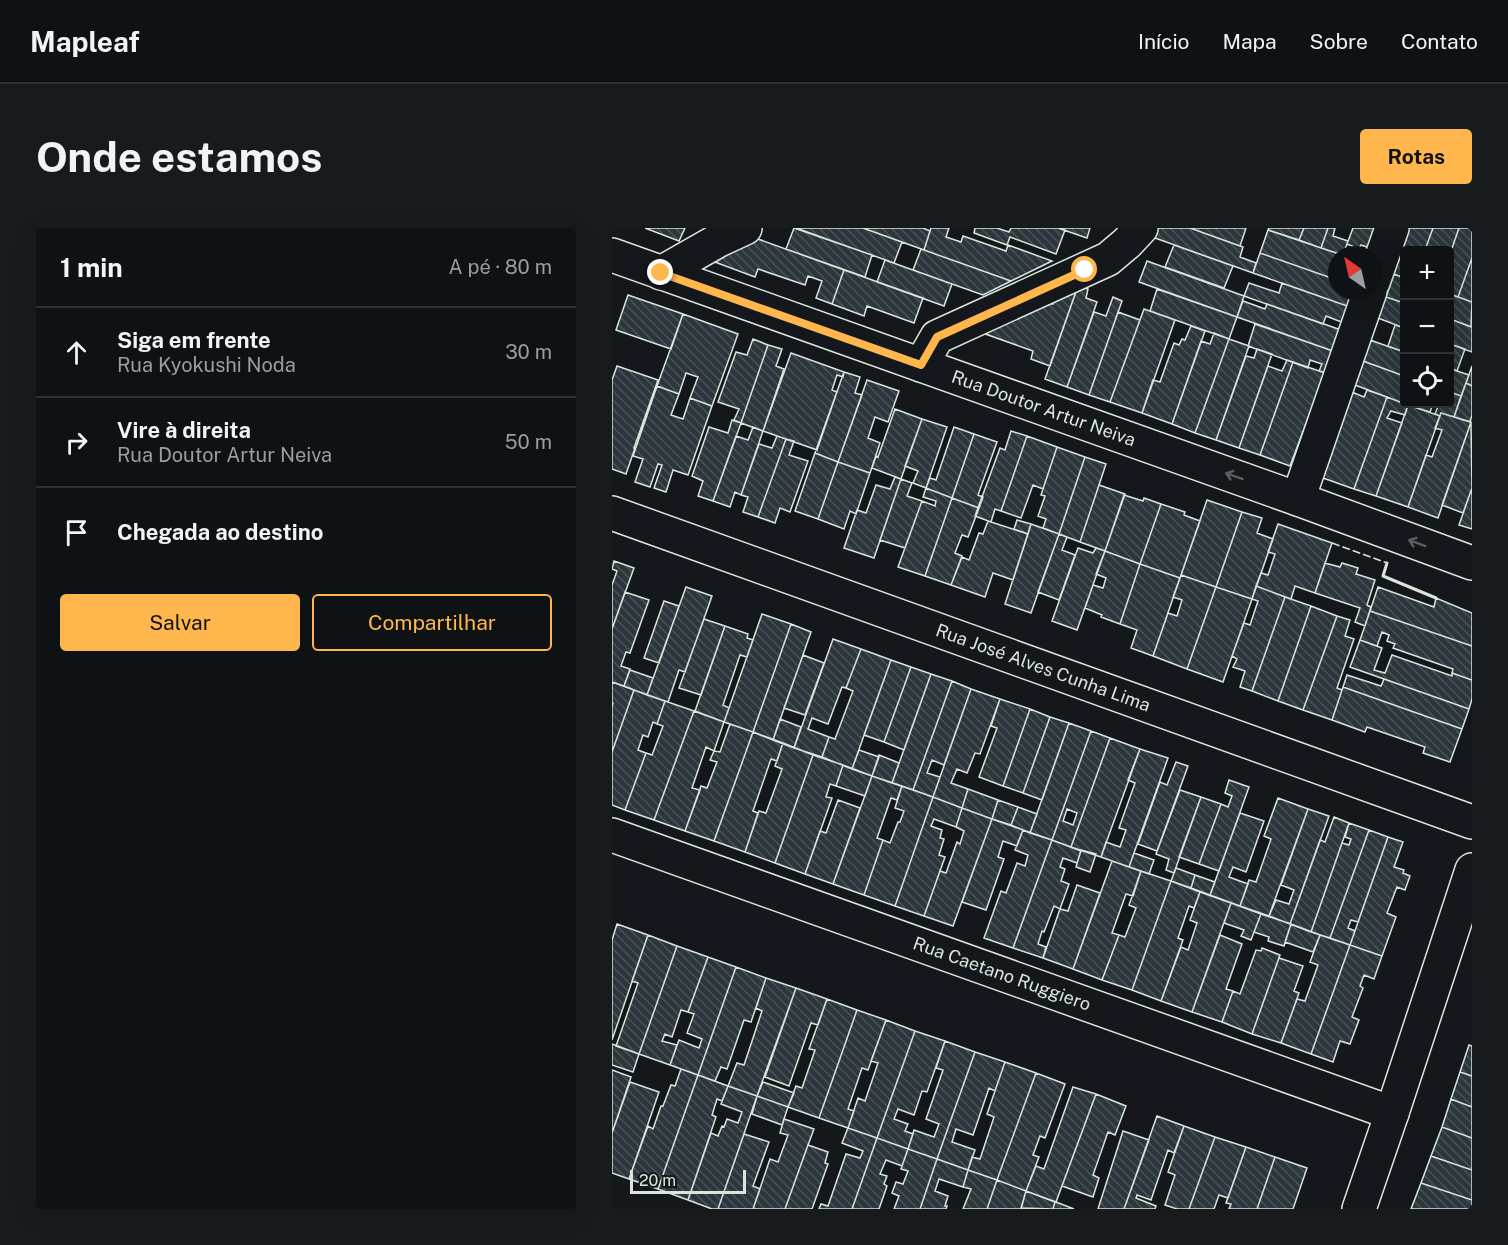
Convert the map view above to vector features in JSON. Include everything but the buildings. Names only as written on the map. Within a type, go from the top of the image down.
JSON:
[{"type":"street","points":[[661,273],[746,228]]},
{"type":"street","points":[[921,365],[937,337],[1108,259],[1141,228]]},
{"type":"street","points":[[1382,256],[1392,228]]},
{"type":"street","name":"Rua Doutor Artur Neiva","points":[[612,255],[1298,498],[1472,563]]},
{"type":"street","points":[[1298,498],[1367,300]]},
{"type":"street","name":"Rua José Alves Cunha Lima","points":[[612,513],[1472,822]]},
{"type":"street","name":"Rua Caetano Ruggiero","points":[[612,835],[1392,1113]]},
{"type":"street","points":[[1359,1209],[1472,870]]},
{"type":"fence","points":[[1332,543],[1387,563]]},
{"type":"wall","points":[[1387,563],[1383,576],[1436,598]]},
{"type":"route","points":[[661,273],[921,365],[937,337],[1085,270]]}]
